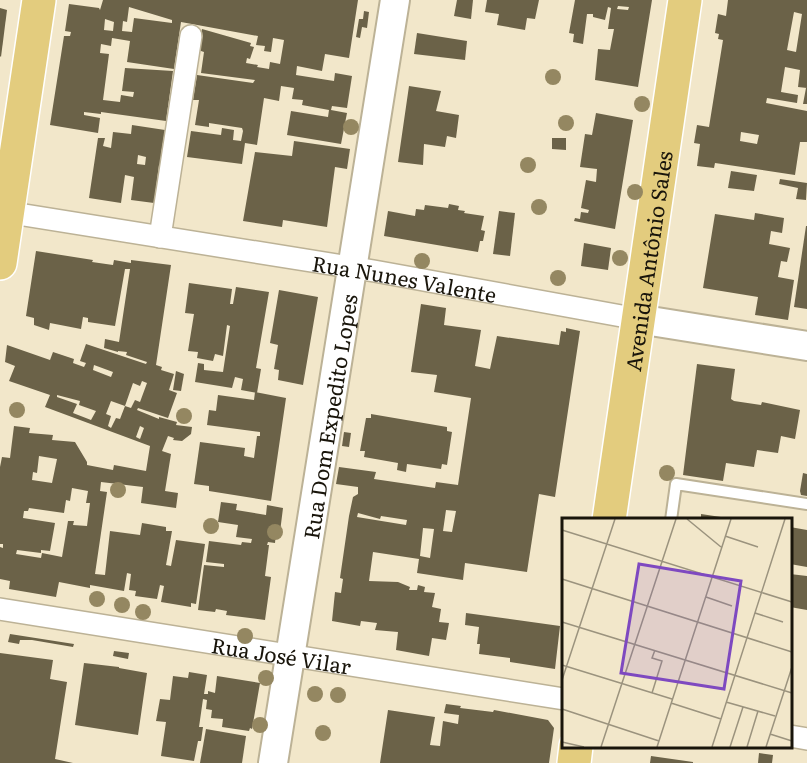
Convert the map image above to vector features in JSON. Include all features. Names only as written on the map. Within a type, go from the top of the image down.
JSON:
[{"type":"main road","points":[[0,262],[4,211],[39,0]]},
{"type":"main road","name":"Avenida Antônio Sales","points":[[609,518],[685,0]]},
{"type":"main road","points":[[574,763],[576,748]]},
{"type":"street","name":"Rua Dom Expedito Lopes","points":[[273,763],[395,0]]},
{"type":"street","points":[[160,237],[191,36]]},
{"type":"street","name":"Rua Nunes Valente","points":[[4,211],[807,346]]},
{"type":"street","name":"Rua José Vilar","points":[[0,609],[562,699]]},
{"type":"street","points":[[792,736],[807,739]]},
{"type":"lane","points":[[671,518],[676,484],[807,504]]},
{"type":"building","points":[[103,0],[358,0],[349,58],[325,54],[322,71],[297,66],[296,75],[334,81],[335,73],[352,76],[347,108],[332,106],[331,110],[347,113],[341,144],[287,135],[291,111],[328,117],[329,110],[302,105],[303,100],[292,99],[294,88],[281,86],[279,101],[264,98],[257,145],[245,143],[242,164],[187,157],[191,131],[221,135],[222,128],[234,130],[233,140],[241,141],[243,131],[242,128],[209,123],[209,127],[195,125],[199,100],[193,100],[197,75],[253,83],[255,80],[201,73],[204,52],[198,50],[202,29],[251,43],[250,46],[254,47],[246,63],[269,69],[270,62],[280,64],[284,40],[273,38],[271,52],[264,51],[265,46],[256,45],[258,36],[181,22],[174,69],[127,62],[130,41],[112,38],[111,46],[101,44],[100,53],[109,54],[103,100],[120,102],[121,95],[133,97],[134,92],[122,91],[125,68],[173,71],[166,121],[101,112],[101,114],[84,112],[84,115],[100,118],[98,133],[50,125],[64,36],[70,36],[71,32],[65,31],[69,4],[100,10]],"holes":[[[129,7],[172,20],[172,23],[134,18],[132,32],[122,31],[123,21],[127,22]],[[105,19],[114,22],[113,31],[104,30]]]},
{"type":"building","points":[[457,0],[473,0],[471,19],[454,16]]},
{"type":"building","points":[[487,0],[539,0],[535,19],[527,18],[525,30],[497,25],[499,14],[485,12]]},
{"type":"building","points":[[575,0],[652,0],[638,87],[595,80],[598,49],[610,50],[614,29],[608,29],[611,8],[608,7],[605,20],[593,17],[593,14],[587,14],[583,44],[573,42],[574,34],[569,33]],"holes":[[[618,6],[629,7],[628,10],[617,9]]]},
{"type":"building","points":[[728,0],[807,0],[807,88],[798,87],[800,70],[785,67],[781,92],[798,95],[797,103],[767,98],[766,103],[807,111],[807,142],[800,142],[795,175],[715,163],[714,168],[697,166],[700,144],[694,143],[697,125],[709,127],[723,40],[718,39],[719,34],[715,33],[718,14],[726,16]],"holes":[[[794,12],[802,14],[796,52],[787,50]],[[741,132],[759,135],[757,144],[740,141]]]},
{"type":"building","points":[[0,8],[7,10],[1,57],[0,56]]},
{"type":"building","points":[[364,11],[369,12],[367,28],[362,27],[360,38],[356,37],[359,19],[363,19]]},
{"type":"building","points":[[417,33],[467,41],[465,60],[414,54]]},
{"type":"building","points":[[409,86],[441,91],[436,111],[459,115],[456,138],[447,136],[445,147],[424,144],[423,165],[398,162]]},
{"type":"building","points":[[806,88],[807,104],[803,104]]},
{"type":"building","points":[[596,113],[633,120],[615,229],[574,221],[575,218],[580,219],[581,212],[588,213],[589,210],[581,208],[586,180],[596,182],[597,169],[580,167],[585,134],[592,135]]},
{"type":"building","points":[[132,125],[165,130],[161,154],[165,154],[163,166],[159,165],[154,203],[131,200],[134,177],[125,175],[121,203],[89,198],[98,138],[105,138],[103,146],[111,148],[113,132],[131,134]],"holes":[[[138,155],[146,157],[145,165],[137,164]]]},
{"type":"building","points":[[552,138],[566,138],[566,150],[552,149]]},
{"type":"building","points":[[294,141],[350,149],[347,169],[335,167],[327,227],[283,220],[282,227],[243,221],[255,152],[292,156]]},
{"type":"building","points":[[731,171],[757,175],[754,191],[728,188]]},
{"type":"building","points":[[780,179],[807,183],[806,200],[796,199],[798,188],[779,184]]},
{"type":"building","points":[[449,204],[459,206],[458,210],[465,211],[464,213],[484,216],[481,230],[485,231],[478,252],[384,236],[388,211],[415,216],[416,209],[424,210],[425,205],[448,208]]},
{"type":"building","points":[[499,211],[515,213],[510,256],[493,254]]},
{"type":"building","points":[[755,213],[784,218],[782,233],[771,231],[769,244],[790,248],[787,262],[781,261],[778,277],[794,280],[788,320],[755,315],[758,297],[703,288],[715,214],[754,220]]},
{"type":"building","points":[[807,226],[807,309],[794,307]]},
{"type":"building","points":[[584,243],[611,248],[608,270],[581,266]]},
{"type":"building","points":[[36,251],[113,265],[114,260],[131,263],[131,260],[171,265],[156,365],[162,367],[161,370],[174,374],[169,390],[177,393],[168,418],[138,408],[137,410],[159,419],[159,417],[177,422],[176,425],[192,427],[191,434],[182,441],[173,440],[174,438],[168,436],[162,451],[171,454],[165,491],[178,493],[176,508],[141,503],[143,487],[101,482],[100,491],[107,492],[95,574],[105,575],[110,531],[140,535],[142,523],[166,527],[166,531],[172,531],[166,565],[171,566],[176,540],[205,544],[196,604],[191,603],[191,607],[161,602],[164,586],[160,585],[157,599],[135,596],[136,591],[129,590],[131,574],[127,573],[124,591],[59,582],[56,597],[9,589],[10,581],[0,579],[0,547],[3,548],[3,544],[0,544],[0,467],[2,457],[10,458],[14,426],[30,428],[29,433],[53,435],[52,440],[75,442],[87,465],[113,470],[114,465],[146,471],[150,446],[45,407],[50,395],[9,381],[15,366],[5,362],[7,345],[50,360],[53,352],[74,359],[73,363],[84,367],[86,363],[80,361],[86,344],[146,364],[147,362],[126,355],[127,352],[104,348],[105,339],[119,342],[130,269],[125,269],[115,326],[88,322],[88,318],[83,317],[81,329],[50,323],[49,330],[34,325],[34,318],[26,316]],"holes":[[[94,365],[113,372],[111,377],[93,370]],[[142,381],[147,383],[140,402],[135,400],[131,408],[125,406],[133,383],[140,386]],[[57,395],[80,401],[79,405],[96,411],[91,420],[73,413],[77,404],[57,397]],[[111,401],[125,406],[120,419],[116,418],[111,428],[108,426],[111,416],[106,414]],[[140,426],[144,428],[140,439],[136,437]],[[39,456],[57,459],[52,483],[32,480],[33,472],[37,473]],[[72,488],[88,491],[86,503],[90,503],[87,526],[73,525],[74,521],[68,521],[62,557],[42,553],[41,558],[16,554],[17,550],[41,553],[41,550],[50,551],[55,523],[23,518],[24,511],[28,511],[29,508],[64,513],[66,500],[70,501]]]},
{"type":"building","points":[[189,283],[232,289],[230,304],[233,304],[236,287],[269,292],[256,368],[261,369],[257,393],[241,390],[243,379],[235,377],[232,388],[195,382],[198,363],[204,364],[204,370],[223,372],[230,326],[227,325],[223,356],[215,354],[213,361],[197,358],[198,352],[188,351],[194,314],[185,313]]},
{"type":"building","points":[[279,290],[318,297],[303,385],[278,380],[279,370],[274,369],[278,345],[270,343]]},
{"type":"building","points":[[421,304],[446,308],[444,325],[481,330],[475,366],[490,369],[497,336],[559,345],[561,331],[566,332],[566,328],[580,331],[555,497],[539,494],[527,572],[465,563],[463,580],[417,573],[419,559],[373,552],[369,581],[398,582],[410,587],[409,590],[417,590],[418,585],[425,587],[424,592],[435,593],[432,607],[441,609],[439,622],[449,623],[446,640],[432,638],[429,656],[396,650],[398,632],[375,630],[377,623],[361,621],[360,626],[332,621],[335,592],[341,593],[343,579],[340,578],[349,516],[353,497],[358,494],[358,487],[336,484],[339,467],[376,472],[374,479],[435,488],[436,482],[458,485],[471,398],[434,392],[437,375],[411,372]],"holes":[[[446,510],[456,511],[452,532],[443,531]],[[358,513],[380,519],[381,516],[407,520],[406,525],[357,517]],[[423,528],[434,529],[430,558],[420,556]]]},
{"type":"building","points":[[697,364],[735,369],[731,399],[734,401],[761,405],[762,402],[800,410],[795,439],[781,436],[778,453],[757,450],[754,467],[726,463],[723,481],[683,475]]},
{"type":"building","points":[[176,371],[184,374],[181,391],[173,390]]},
{"type":"building","points":[[255,392],[286,398],[271,501],[209,491],[209,486],[194,484],[200,442],[245,448],[244,456],[254,458],[257,436],[260,436],[260,432],[207,425],[209,410],[216,411],[218,395],[254,400]]},
{"type":"building","points":[[371,414],[447,427],[447,431],[452,432],[447,465],[442,464],[441,469],[407,464],[406,472],[397,470],[398,463],[364,457],[365,451],[360,451],[366,418],[371,418]]},
{"type":"building","points":[[344,432],[351,433],[349,447],[342,446]]},
{"type":"building","points":[[803,473],[807,474],[807,496],[801,495],[800,491]]},
{"type":"building","points":[[221,502],[237,504],[236,510],[266,515],[267,505],[283,508],[280,532],[276,532],[275,543],[268,542],[267,545],[269,545],[265,576],[271,577],[265,620],[226,615],[227,611],[216,609],[215,612],[198,610],[204,565],[224,567],[224,564],[206,562],[209,541],[241,545],[242,542],[251,543],[252,539],[236,537],[238,525],[218,522]]},
{"type":"building","points":[[701,514],[727,518],[701,518]]},
{"type":"building","points":[[792,527],[807,530],[807,567],[792,564]]},
{"type":"building","points":[[792,574],[807,576],[807,610],[792,607]]},
{"type":"building","points":[[466,613],[560,626],[555,669],[510,662],[510,658],[479,654],[480,644],[477,644],[479,627],[465,625]]},
{"type":"building","points":[[10,634],[74,644],[73,647],[20,640],[19,644],[8,642]]},
{"type":"building","points":[[114,651],[129,653],[128,659],[113,656]]},
{"type":"building","points":[[0,653],[53,660],[50,679],[67,682],[55,759],[73,763],[0,763]]},
{"type":"building","points":[[84,663],[147,673],[138,735],[75,725]]},
{"type":"building","points":[[189,672],[207,675],[204,694],[208,694],[208,691],[215,693],[217,676],[260,683],[252,729],[250,728],[249,731],[222,727],[223,719],[211,718],[212,710],[206,709],[207,700],[203,699],[199,727],[203,727],[201,741],[198,741],[194,761],[161,756],[166,722],[156,721],[160,699],[170,700],[173,676],[188,678]]},
{"type":"building","points":[[446,704],[548,720],[554,728],[549,763],[380,763],[388,710],[435,717],[430,745],[440,746],[443,721],[458,724],[459,715],[444,713]]},
{"type":"building","points":[[206,729],[246,736],[242,763],[200,763]]},
{"type":"building","points":[[759,753],[773,755],[772,763],[758,763]]},
{"type":"building","points":[[651,756],[693,762],[693,763],[650,763]]}]
